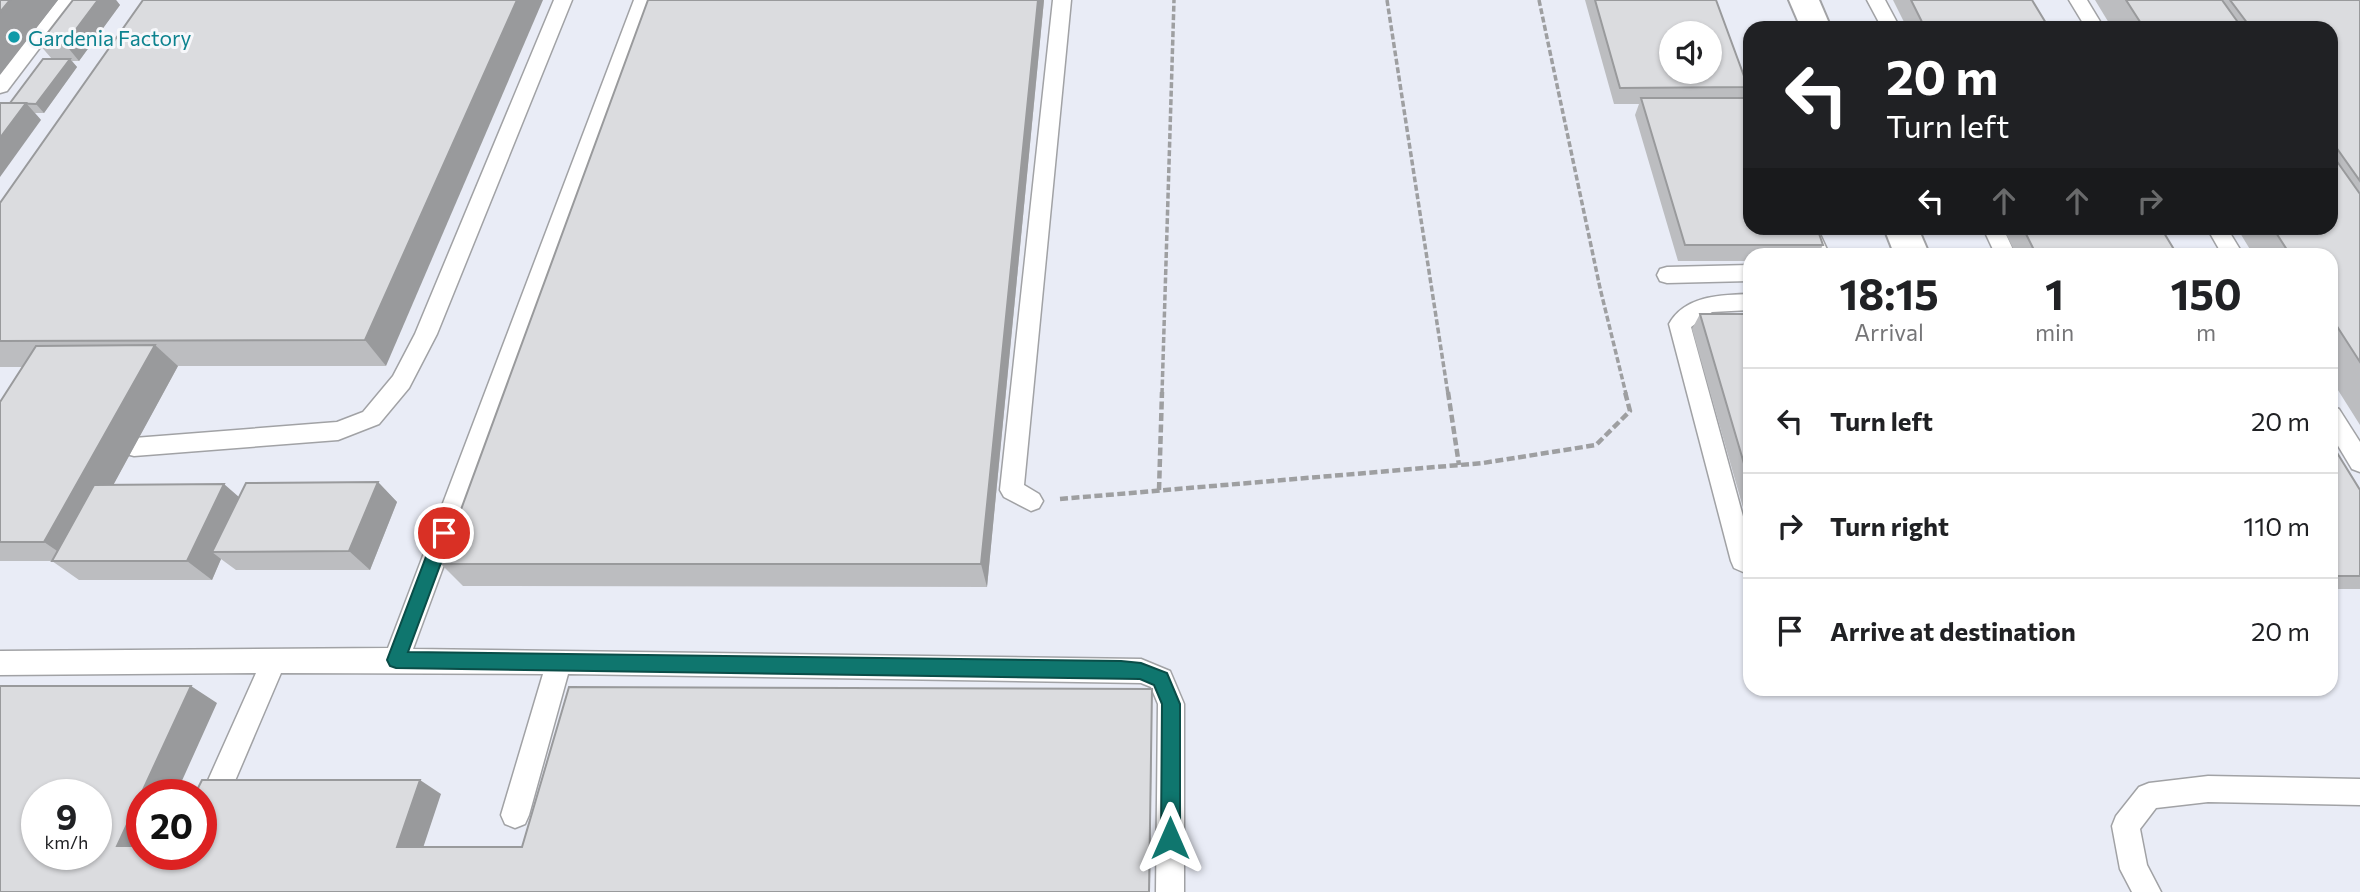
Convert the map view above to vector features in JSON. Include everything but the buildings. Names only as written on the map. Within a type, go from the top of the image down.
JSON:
[{"type":"street","points":[[1804,0],[1813,21]]},
{"type":"lane","points":[[0,87],[67,0]]},
{"type":"lane","points":[[134,447],[338,431],[371,418],[401,382],[426,334],[563,0]]},
{"type":"lane","points":[[396,660],[643,0]]},
{"type":"lane","points":[[1031,501],[1012,490],[1062,0]]},
{"type":"lane","points":[[1876,0],[1887,21]]},
{"type":"lane","points":[[2078,0],[2091,21]]},
{"type":"lane","points":[[1667,275],[1743,273]]},
{"type":"lane","points":[[1743,302],[1708,304],[1680,324],[1743,561]]},
{"type":"lane","points":[[2338,426],[2360,462]]},
{"type":"lane","points":[[0,663],[396,660],[1141,671],[1160,679],[1171,704],[1170,892]]},
{"type":"lane","points":[[217,789],[272,662]]},
{"type":"lane","points":[[515,815],[559,662]]},
{"type":"lane","points":[[2147,892],[2134,869],[2126,827],[2149,796],[2208,789],[2360,792]]},
{"type":"path","points":[[1159,490],[1174,0]]},
{"type":"path","points":[[1387,0],[1459,465]]},
{"type":"path","points":[[1031,501],[1459,465],[1596,445],[1630,411],[1600,288],[1539,0]]},
{"type":"shaded area","points":[[0,0],[2360,0],[2360,892],[0,892]]},
{"type":"place","name":"Gardenia Factory","points":[[14,37]]},
{"type":"route","points":[[444,533],[396,660],[1141,671],[1160,679],[1171,704],[1170,838]]}]
